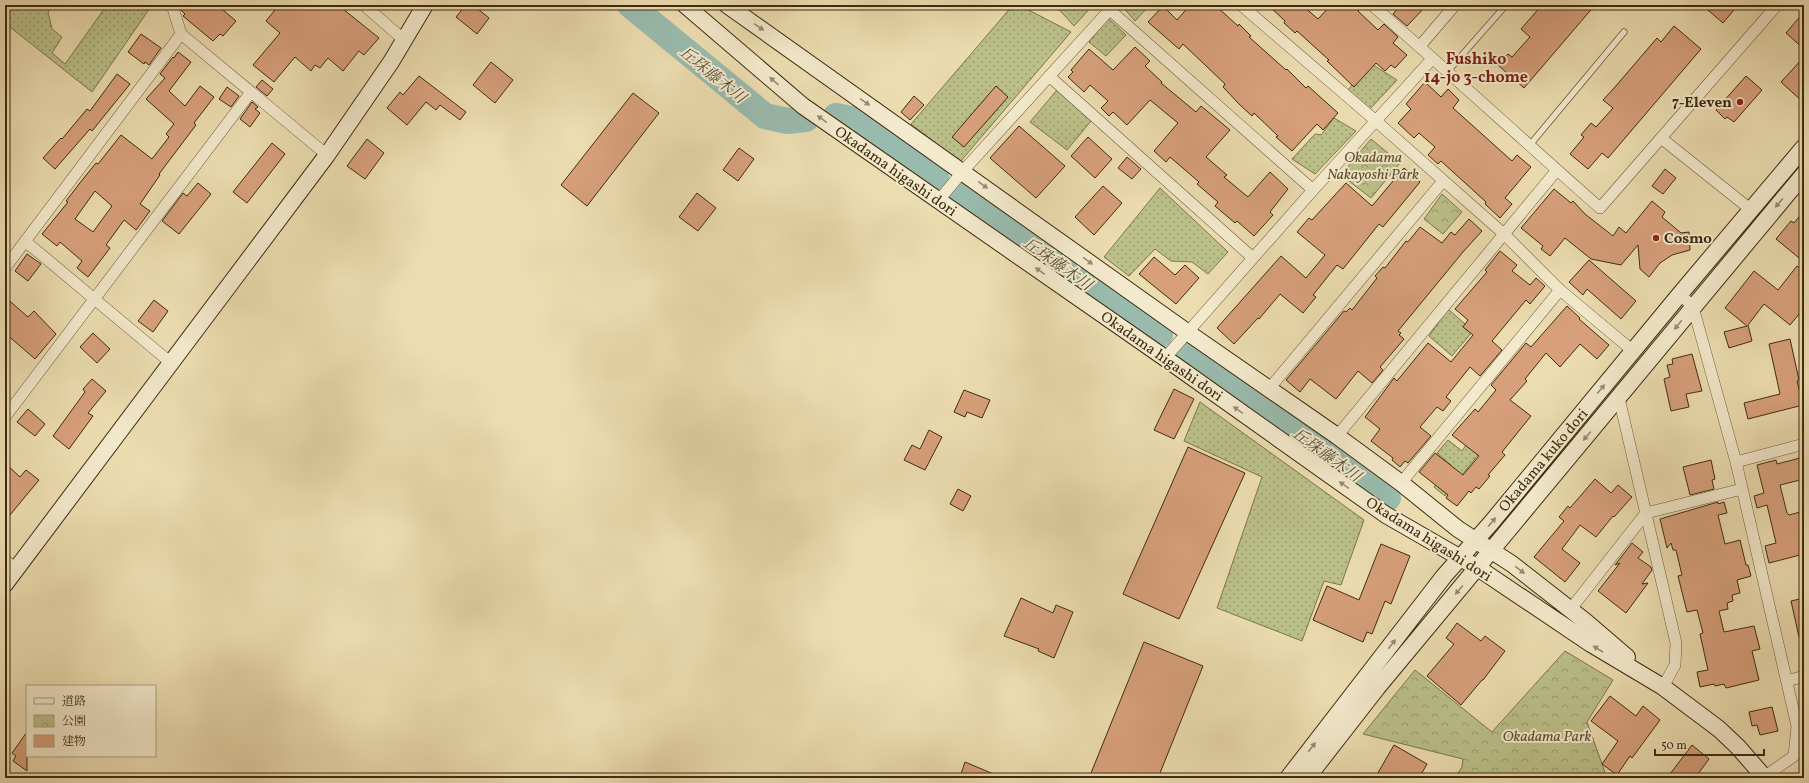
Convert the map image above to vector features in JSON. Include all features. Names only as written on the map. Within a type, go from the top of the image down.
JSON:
[{"type":"street","points":[[172,5],[181,34],[327,155]]},
{"type":"street","points":[[364,5],[404,40]]},
{"type":"street","points":[[5,584],[10,564],[171,363],[327,155],[391,62],[425,5]]},
{"type":"street","name":"Okadama higashi dori","points":[[685,5],[804,106],[1165,358],[1386,515],[1478,568],[1591,644],[1660,684]]},
{"type":"street","name":"Okadama higashi dori","points":[[727,5],[963,171],[1187,332],[1337,436],[1401,483],[1458,529],[1492,550],[1719,729],[1738,747],[1765,778]]},
{"type":"street","points":[[1241,5],[1504,234],[1560,290],[1633,351]]},
{"type":"street","points":[[1372,5],[1420,46],[1432,59],[1448,71],[1529,146],[1600,208],[1777,5]]},
{"type":"street","points":[[1420,46],[1455,5]]},
{"type":"street","points":[[939,200],[963,171],[1112,7],[1313,190]]},
{"type":"street","points":[[5,268],[181,34]]},
{"type":"street","points":[[1165,358],[1313,190],[1432,59]]},
{"type":"street","points":[[1049,76],[1253,258]]},
{"type":"street","points":[[5,418],[251,92]]},
{"type":"street","points":[[1661,138],[1750,209]]},
{"type":"street","name":"Okadama kuko dori","points":[[1288,778],[1460,558],[1750,209],[1804,147]]},
{"type":"street","points":[[1337,436],[1556,170]]},
{"type":"street","name":"Okadama kuko dori","points":[[1307,778],[1377,688],[1804,174]]},
{"type":"street","points":[[1269,389],[1443,182]]},
{"type":"street","points":[[25,241],[171,363]]},
{"type":"street","points":[[1401,483],[1560,290]]},
{"type":"street","points":[[1680,294],[1693,307],[1736,462],[1797,726],[1794,756],[1765,778]]},
{"type":"street","points":[[1619,398],[1676,643],[1675,665],[1660,684]]},
{"type":"street","points":[[1736,462],[1804,444]]},
{"type":"street","points":[[1570,610],[1646,513],[1742,489]]},
{"type":"street","points":[[1786,681],[1804,676]]},
{"type":"lane","points":[[1448,71],[1506,5]]},
{"type":"lane","points":[[1529,146],[1624,32]]},
{"type":"green space","points":[[5,5],[53,5],[48,12],[52,29],[62,37],[52,53],[65,64],[107,5],[152,5],[92,92],[5,23]]},
{"type":"green space","points":[[1013,5],[1019,5],[1071,32],[960,162],[911,124]]},
{"type":"green space","points":[[1055,5],[1093,5],[1074,26]]},
{"type":"green space","points":[[1121,5],[1150,5],[1135,21]]},
{"type":"green space","points":[[1108,18],[1126,35],[1106,56],[1089,42]]},
{"type":"green space","points":[[1370,63],[1397,80],[1369,110],[1348,90]]},
{"type":"green space","points":[[1057,90],[1091,121],[1067,150],[1030,122]]},
{"type":"green space","points":[[1334,118],[1356,131],[1315,174],[1292,159],[1315,134],[1321,135]]},
{"type":"green space","name":"Okadama Nakayoshi Park","points":[[1371,139],[1400,163],[1371,198],[1341,175]]},
{"type":"green space","points":[[1160,188],[1228,252],[1208,274],[1192,262],[1171,261],[1155,249],[1129,276],[1104,257]]},
{"type":"green space","points":[[1442,194],[1462,212],[1443,234],[1424,219]]},
{"type":"green space","points":[[1448,309],[1473,331],[1452,356],[1429,336]]},
{"type":"green space","points":[[1200,402],[1364,520],[1341,585],[1324,581],[1302,641],[1217,608],[1262,477],[1184,441]]},
{"type":"green space","points":[[1448,440],[1462,451],[1466,445],[1478,455],[1445,496],[1434,487],[1451,465],[1437,453]]},
{"type":"green space","name":"Okadama Park","points":[[1565,651],[1613,680],[1587,722],[1607,778],[1455,778],[1462,767],[1463,759],[1363,734],[1415,670],[1492,732]]},
{"type":"building","points":[[179,5],[217,5],[236,21],[223,36],[220,34],[213,41],[183,16],[185,14]]},
{"type":"building","points":[[279,5],[338,5],[379,38],[364,55],[359,51],[343,71],[328,58],[320,68],[315,65],[311,71],[295,57],[274,82],[253,65],[280,33],[266,21]]},
{"type":"building","points":[[466,5],[473,5],[489,18],[477,34],[456,17]]},
{"type":"building","points":[[1190,5],[1215,5],[1238,26],[1239,24],[1251,36],[1249,37],[1286,70],[1287,69],[1306,88],[1308,86],[1338,113],[1323,130],[1317,124],[1292,151],[1276,137],[1278,136],[1254,113],[1252,116],[1240,105],[1223,87],[1225,84],[1183,44],[1179,49],[1148,22],[1163,6],[1177,20]]},
{"type":"building","points":[[1268,5],[1302,5],[1318,19],[1331,5],[1364,5],[1358,11],[1378,30],[1384,24],[1398,37],[1393,43],[1407,55],[1395,68],[1391,65],[1385,71],[1376,63],[1354,87],[1327,61],[1329,60],[1297,31],[1295,33]]},
{"type":"building","points":[[1401,5],[1427,5],[1407,26],[1393,14]]},
{"type":"building","points":[[1542,5],[1595,5],[1524,88],[1498,65],[1508,54],[1512,57],[1530,37],[1521,29]]},
{"type":"building","points":[[1702,5],[1738,5],[1723,23]]},
{"type":"building","points":[[1804,12],[1804,49],[1786,33]]},
{"type":"building","points":[[1674,26],[1701,49],[1608,158],[1602,153],[1588,169],[1570,154],[1584,137],[1581,135],[1591,123],[1596,127],[1613,108],[1603,100],[1657,38],[1661,42]]},
{"type":"building","points":[[141,34],[161,48],[149,65],[145,62],[144,64],[128,52]]},
{"type":"building","points":[[1135,47],[1150,61],[1145,66],[1162,82],[1161,83],[1196,112],[1201,106],[1230,130],[1206,157],[1227,175],[1224,177],[1248,197],[1270,172],[1288,189],[1270,212],[1273,215],[1254,236],[1237,221],[1235,223],[1215,206],[1218,202],[1197,184],[1199,182],[1170,157],[1166,162],[1154,151],[1178,123],[1150,100],[1127,125],[1113,112],[1109,116],[1101,108],[1108,101],[1090,85],[1084,92],[1068,77],[1073,72],[1071,70],[1089,49],[1113,70]]},
{"type":"building","points":[[178,52],[191,62],[169,91],[185,106],[200,86],[214,97],[194,123],[196,125],[159,174],[160,175],[140,204],[150,211],[136,230],[124,220],[106,245],[110,248],[88,277],[77,268],[82,261],[60,242],[57,246],[42,234],[68,202],[66,201],[83,179],[96,163],[98,164],[121,135],[152,159],[169,137],[166,134],[174,124],[146,99],[165,78],[160,74],[173,57],[174,58]],"holes":[[[95,191],[112,206],[93,232],[75,219]]]},
{"type":"building","points":[[1804,57],[1804,103],[1781,82]]},
{"type":"building","points":[[491,62],[513,80],[495,103],[473,85]]},
{"type":"building","points":[[117,74],[130,84],[92,131],[90,129],[55,169],[43,158],[61,138],[62,139],[87,109],[90,111]]},
{"type":"building","points":[[419,76],[466,112],[460,120],[440,105],[436,110],[426,102],[407,125],[387,108],[400,92],[403,95]]},
{"type":"building","points":[[1746,76],[1762,90],[1734,122],[1727,117],[1725,119],[1716,110]]},
{"type":"building","points":[[262,80],[273,89],[267,96],[256,87]]},
{"type":"building","points":[[1425,82],[1441,97],[1448,89],[1459,100],[1453,108],[1512,161],[1517,155],[1531,167],[1505,198],[1512,204],[1500,218],[1485,204],[1486,202],[1441,161],[1438,164],[1428,155],[1435,147],[1419,133],[1414,138],[1398,123],[1411,109],[1406,104]]},
{"type":"building","points":[[996,86],[1008,97],[964,147],[952,137]]},
{"type":"building","points":[[227,87],[239,96],[231,107],[219,99]]},
{"type":"building","points":[[633,93],[659,113],[587,206],[561,185]]},
{"type":"building","points":[[914,96],[924,105],[910,120],[901,112]]},
{"type":"building","points":[[252,102],[258,107],[255,109],[260,113],[250,127],[240,119]]},
{"type":"building","points":[[1019,126],[1065,166],[1036,198],[990,158]]},
{"type":"building","points":[[1088,137],[1112,159],[1095,178],[1071,156]]},
{"type":"building","points":[[367,139],[384,153],[365,179],[347,166]]},
{"type":"building","points":[[272,143],[285,154],[247,203],[233,192]]},
{"type":"building","points":[[739,148],[754,159],[738,181],[723,170]]},
{"type":"building","points":[[1127,157],[1141,169],[1132,179],[1118,168]]},
{"type":"building","points":[[1404,168],[1420,182],[1383,227],[1379,224],[1343,269],[1337,265],[1313,295],[1316,297],[1303,313],[1280,294],[1259,319],[1258,318],[1234,344],[1217,328],[1281,256],[1306,278],[1325,255],[1297,232],[1309,218],[1312,220],[1346,183],[1372,206]]},
{"type":"building","points":[[1665,169],[1676,178],[1663,194],[1652,186]]},
{"type":"building","points":[[198,183],[211,194],[179,234],[162,221],[183,193],[187,196]]},
{"type":"building","points":[[1103,186],[1122,203],[1094,235],[1075,217]]},
{"type":"building","points":[[1554,189],[1571,203],[1573,201],[1585,214],[1613,236],[1619,227],[1626,233],[1652,201],[1665,212],[1662,217],[1681,233],[1689,232],[1690,250],[1672,255],[1660,263],[1649,277],[1640,269],[1638,245],[1621,265],[1591,259],[1565,238],[1550,256],[1541,249],[1543,246],[1521,228]]},
{"type":"building","points":[[697,193],[716,208],[698,231],[679,217]]},
{"type":"building","points":[[1804,211],[1804,262],[1776,239],[1791,221],[1794,223]]},
{"type":"building","points":[[1469,219],[1482,231],[1398,331],[1401,333],[1399,335],[1404,339],[1380,367],[1383,370],[1372,383],[1358,371],[1336,399],[1310,379],[1300,392],[1286,380],[1344,311],[1346,312],[1350,308],[1352,310],[1377,278],[1375,276],[1383,267],[1385,268],[1406,241],[1408,242],[1420,227],[1442,243],[1451,232],[1455,235]]},
{"type":"building","points":[[1500,251],[1517,265],[1512,271],[1530,285],[1536,278],[1545,286],[1530,304],[1526,300],[1492,341],[1502,350],[1480,376],[1470,367],[1446,397],[1451,401],[1443,411],[1437,407],[1420,427],[1431,436],[1408,463],[1405,461],[1400,467],[1392,460],[1393,458],[1371,441],[1380,429],[1365,417],[1394,378],[1397,381],[1428,343],[1451,362],[1473,335],[1463,327],[1468,320],[1455,309],[1487,272],[1485,270]]},
{"type":"building","points":[[27,254],[41,264],[28,281],[15,271]]},
{"type":"building","points":[[1154,257],[1175,275],[1185,265],[1199,278],[1176,304],[1139,274]]},
{"type":"building","points":[[1589,260],[1636,301],[1621,319],[1587,289],[1583,295],[1569,282]]},
{"type":"building","points":[[1797,266],[1804,271],[1804,308],[1790,325],[1764,304],[1748,325],[1752,341],[1729,348],[1724,332],[1747,326],[1725,308],[1754,271],[1778,290]]},
{"type":"building","points":[[5,297],[28,317],[34,311],[56,334],[35,359],[5,333]]},
{"type":"building","points":[[154,300],[168,311],[153,332],[138,321]]},
{"type":"building","points":[[1567,306],[1580,318],[1579,319],[1609,345],[1597,359],[1580,344],[1560,367],[1546,353],[1525,379],[1527,381],[1510,400],[1531,416],[1502,452],[1505,455],[1488,475],[1490,476],[1479,489],[1476,487],[1471,493],[1469,491],[1457,506],[1446,498],[1448,495],[1419,472],[1435,453],[1463,475],[1479,456],[1452,435],[1475,409],[1478,412],[1496,390],[1491,385],[1526,343],[1531,347]]},
{"type":"building","points":[[93,333],[110,349],[97,363],[80,347]]},
{"type":"building","points":[[1790,339],[1799,380],[1797,381],[1803,405],[1748,419],[1744,403],[1780,394],[1769,344]]},
{"type":"building","points":[[1692,354],[1702,391],[1686,394],[1689,407],[1671,411],[1664,379],[1670,377],[1667,365],[1673,364],[1672,359]]},
{"type":"building","points":[[92,379],[106,391],[88,413],[93,416],[69,449],[53,436],[85,392],[83,389]]},
{"type":"building","points":[[1174,389],[1194,399],[1174,439],[1154,430]]},
{"type":"building","points":[[964,390],[990,400],[982,418],[967,412],[965,417],[954,412]]},
{"type":"building","points":[[28,409],[45,424],[35,436],[17,422]]},
{"type":"building","points":[[929,430],[942,437],[925,470],[904,460],[912,445],[920,449]]},
{"type":"building","points":[[1188,447],[1245,473],[1179,619],[1123,594]]},
{"type":"building","points":[[1804,457],[1804,479],[1780,485],[1787,513],[1789,515],[1804,511],[1804,554],[1769,563],[1765,546],[1776,543],[1767,505],[1757,508],[1754,496],[1764,493],[1757,465],[1776,460],[1777,464]]},
{"type":"building","points":[[1711,460],[1715,479],[1712,480],[1714,489],[1690,495],[1683,467]]},
{"type":"building","points":[[5,463],[20,477],[26,470],[39,480],[5,521]]},
{"type":"building","points":[[1595,479],[1611,493],[1618,485],[1632,497],[1614,517],[1613,516],[1596,537],[1580,525],[1562,549],[1580,563],[1565,582],[1534,557],[1564,521],[1559,517],[1568,506],[1570,508]]},
{"type":"building","points":[[958,489],[971,496],[963,511],[950,504]]},
{"type":"building","points":[[1718,502],[1718,504],[1724,502],[1727,513],[1718,515],[1725,544],[1740,540],[1746,565],[1748,565],[1751,576],[1737,580],[1740,593],[1732,595],[1733,601],[1727,603],[1728,609],[1719,611],[1724,632],[1754,626],[1760,649],[1752,651],[1759,680],[1726,688],[1724,684],[1715,686],[1714,684],[1700,687],[1697,672],[1708,670],[1700,634],[1703,633],[1697,610],[1687,612],[1678,576],[1682,575],[1676,550],[1673,550],[1671,543],[1667,548],[1660,519]]},
{"type":"building","points":[[1632,543],[1643,552],[1638,558],[1651,567],[1652,570],[1642,584],[1648,583],[1626,613],[1598,591],[1620,563],[1615,565]]},
{"type":"building","points":[[1381,544],[1410,556],[1391,604],[1385,601],[1372,634],[1367,632],[1363,642],[1313,620],[1327,586],[1359,600]]},
{"type":"building","points":[[1021,598],[1053,613],[1056,605],[1073,612],[1054,658],[1038,651],[1039,649],[1004,636]]},
{"type":"building","points":[[1804,598],[1804,636],[1799,637],[1791,601]]},
{"type":"building","points":[[1457,623],[1481,641],[1485,636],[1505,651],[1483,680],[1461,705],[1427,676],[1454,644],[1446,638]]},
{"type":"building","points":[[1144,642],[1203,666],[1158,778],[1089,778]]},
{"type":"building","points":[[1610,696],[1636,716],[1643,706],[1660,720],[1632,758],[1630,756],[1617,775],[1602,764],[1618,741],[1591,721]]},
{"type":"building","points":[[1772,707],[1778,731],[1760,735],[1757,725],[1752,726],[1749,712]]},
{"type":"building","points":[[26,733],[27,771],[13,761],[16,756],[12,753]]},
{"type":"building","points":[[1394,745],[1427,764],[1419,778],[1375,778]]},
{"type":"building","points":[[1692,745],[1709,759],[1695,778],[1667,778]]},
{"type":"building","points":[[965,762],[1003,778],[971,778],[961,774]]},
{"type":"waterway","name":"丘珠藤木川","points":[[630,5],[765,116],[787,121],[806,119]]},
{"type":"waterway","name":"丘珠藤木川","points":[[836,116],[853,119],[936,177]]},
{"type":"waterway","name":"丘珠藤木川","points":[[957,191],[1160,335]]},
{"type":"waterway","name":"丘珠藤木川","points":[[1187,354],[1388,498]]},
{"type":"place","name":"7-Eleven","points":[[1740,102]]},
{"type":"place","name":"Cosmo","points":[[1656,238]]},
{"type":"district","name":"Fushiko 14-jo 3-chome","points":[[1476,67]]}]
